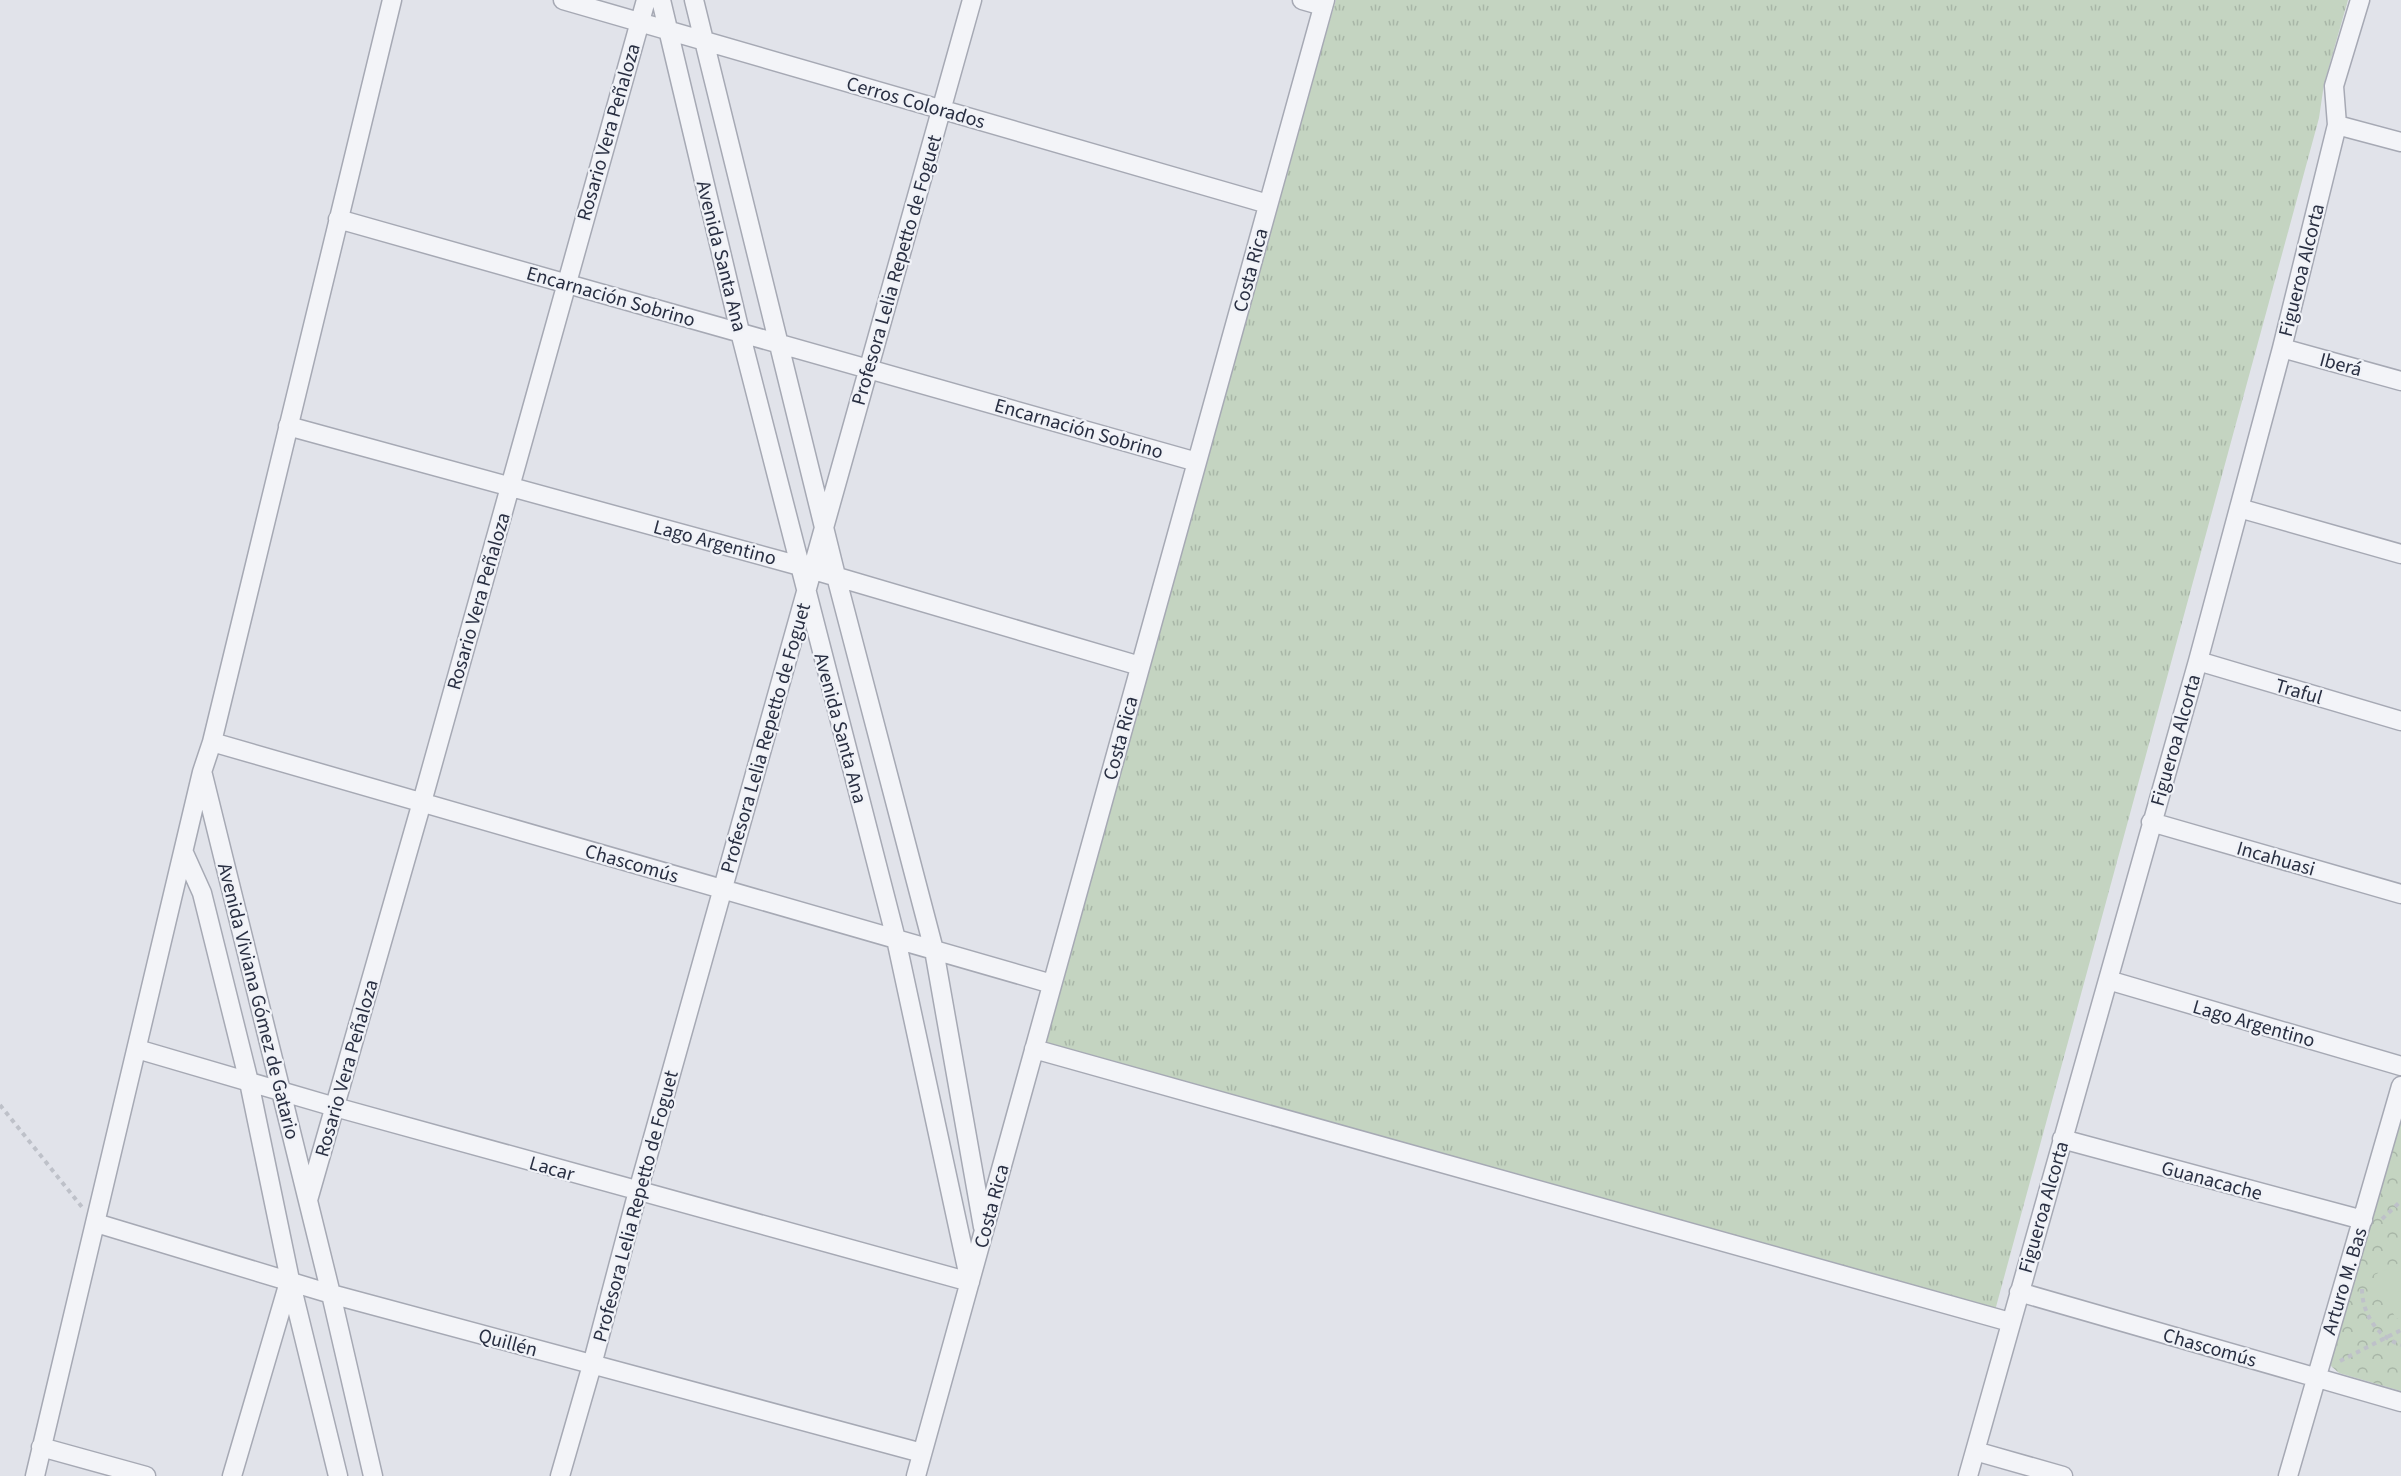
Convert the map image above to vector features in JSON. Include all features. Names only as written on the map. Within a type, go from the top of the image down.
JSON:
[{"type":"street","points":[[34,1476],[202,772],[212,742],[392,0]]},
{"type":"street","name":"Cerros Colorados","points":[[563,0],[1268,204]]},
{"type":"street","name":"Rosario Vera Peñaloza","points":[[308,1200],[422,802],[646,0]]},
{"type":"street","name":"Avenida Santa Ana","points":[[661,0],[741,332],[806,567]]},
{"type":"street","name":"Avenida Santa Ana","points":[[694,0],[836,576],[934,950],[984,1232]]},
{"type":"street","name":"Profesora Lelia Repetto de Foguet","points":[[560,1476],[806,590],[806,567],[824,526],[972,0]]},
{"type":"street","points":[[1302,0],[1324,3]]},
{"type":"street","name":"Figueroa Alcorta","points":[[1968,1476],[2198,661],[2282,348],[2337,125],[2334,86],[2360,0]]},
{"type":"street","name":"Costa Rica","points":[[916,1476],[1324,3]]},
{"type":"street","points":[[2337,125],[2401,142]]},
{"type":"street","name":"Encarnación Sobrino","points":[[338,219],[1197,462]]},
{"type":"street","name":"Iberá","points":[[2282,348],[2401,381]]},
{"type":"street","name":"Lago Argentino","points":[[288,426],[806,567],[1140,666]]},
{"type":"street","points":[[2239,508],[2401,554]]},
{"type":"street","name":"Avenida Santa Ana","points":[[806,590],[896,939],[970,1282]]},
{"type":"street","name":"Traful","points":[[2198,661],[2401,721]]},
{"type":"street","name":"Chascomús","points":[[212,742],[1052,984]]},
{"type":"street","name":"Avenida Viviana Gómez de Gatario","points":[[202,772],[331,1294],[373,1476]]},
{"type":"street","name":"Incahuasi","points":[[2151,822],[2401,894]]},
{"type":"street","name":"Avenida Viviana Gómez de Gatario","points":[[184,853],[202,893],[249,1082],[290,1280],[338,1476]]},
{"type":"street","name":"Lago Argentino","points":[[2108,980],[2401,1066]]},
{"type":"street","points":[[1034,1048],[2010,1322]]},
{"type":"street","name":"Lacar","points":[[136,1049],[335,1107],[970,1282]]},
{"type":"street","name":"Arturo M. Bas","points":[[2288,1476],[2315,1377],[2371,1223],[2401,1086]]},
{"type":"street","name":"Guanacache","points":[[2062,1139],[2371,1223]]},
{"type":"street","name":"Quillén","points":[[96,1223],[331,1294],[922,1453]]},
{"type":"street","points":[[232,1476],[290,1280]]},
{"type":"street","name":"Chascomús","points":[[2019,1292],[2401,1402]]},
{"type":"street","points":[[41,1447],[146,1476]]},
{"type":"street","points":[[1975,1451],[2062,1476]]},
{"type":"path","points":[[0,1105],[96,1223]]},
{"type":"path","points":[[2371,1223],[2385,1215],[2401,1201]]},
{"type":"path","points":[[2363,1282],[2362,1297],[2365,1310],[2386,1337],[2401,1345]]},
{"type":"path","points":[[2331,1366],[2401,1330]]},
{"type":"green space","points":[[1336,0],[2348,0],[2324,84],[2319,118],[1993,1318],[1042,1044],[1277,200]]},
{"type":"green space","points":[[2401,1113],[2401,1391],[2339,1373],[2331,1366],[2331,1359]]},
{"type":"green space","points":[[2401,1262],[2401,1317],[2396,1319],[2374,1275]]}]
